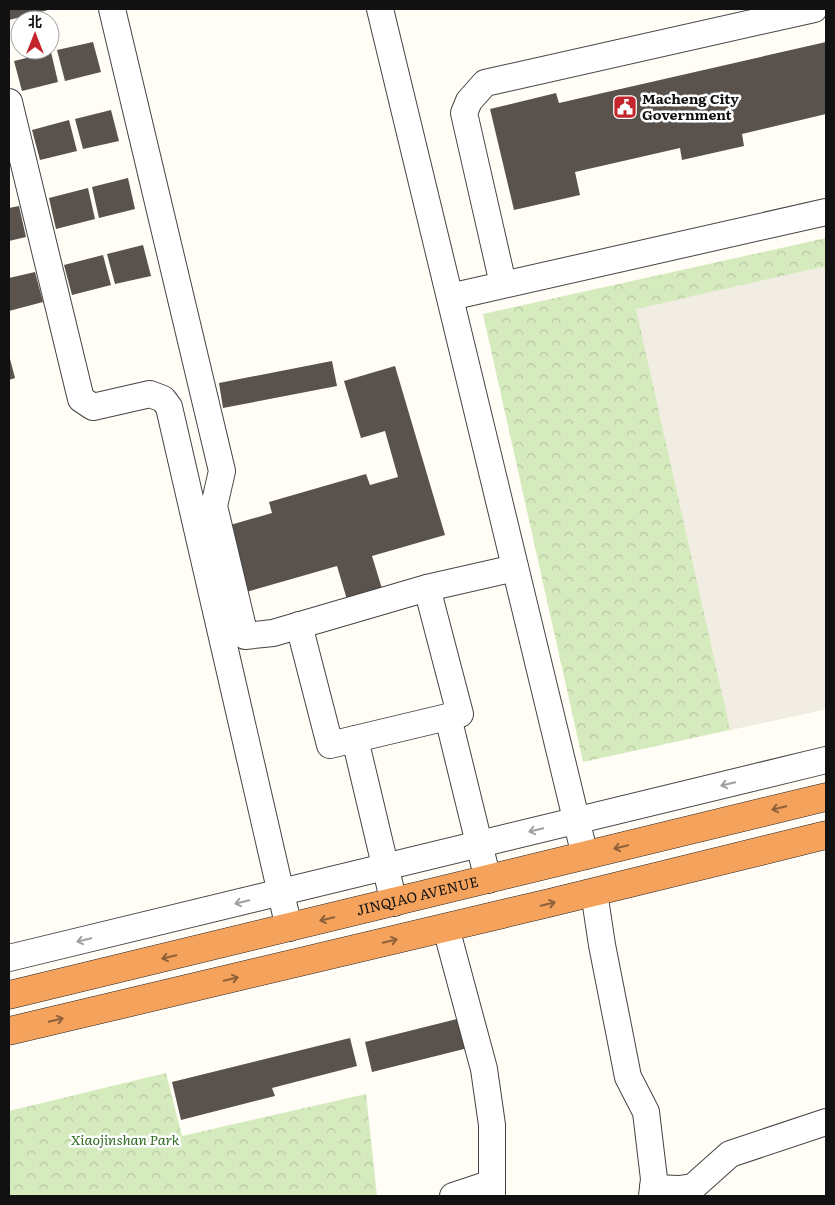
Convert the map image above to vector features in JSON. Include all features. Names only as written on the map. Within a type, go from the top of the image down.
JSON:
[{"type":"highway","name":"JINQIAO AVENUE","points":[[9,995],[826,797]]},
{"type":"highway","points":[[9,1031],[446,928],[826,835]]},
{"type":"street","points":[[112,9],[222,471],[214,506],[246,636],[273,633],[427,588],[515,568]]},
{"type":"street","points":[[380,9],[585,856]]},
{"type":"street","points":[[503,284],[464,113],[469,101],[485,83],[814,9]]},
{"type":"street","points":[[9,102],[81,399],[93,407],[150,394],[163,399],[169,407],[289,928]]},
{"type":"street","points":[[450,296],[826,212]]},
{"type":"street","points":[[299,626],[330,744],[460,714],[427,588]]},
{"type":"street","points":[[448,717],[488,880]]},
{"type":"street","points":[[355,739],[394,903]]},
{"type":"street","points":[[9,958],[826,760]]},
{"type":"street","points":[[594,892],[602,945],[628,1077],[646,1112],[653,1192],[693,1187],[730,1154],[826,1122]]},
{"type":"street","points":[[446,928],[484,1069],[492,1125],[492,1190],[453,1196]]},
{"type":"green space","points":[[826,238],[826,709],[583,762],[483,314]]},
{"type":"green space","name":"Xiaojinshan Park","points":[[166,1073],[182,1136],[366,1094],[377,1196],[9,1196],[9,1111]]},
{"type":"shaded area","points":[[826,266],[826,709],[730,730],[636,309]]},
{"type":"building","points":[[9,9],[52,9],[10,10],[9,20]]},
{"type":"building","points":[[93,42],[101,72],[65,81],[60,60],[60,49]]},
{"type":"building","points":[[826,42],[826,114],[742,134],[744,146],[682,160],[680,148],[575,172],[580,195],[514,210],[490,109],[556,93],[559,103]]},
{"type":"building","points":[[53,60],[58,82],[22,91],[14,61]]},
{"type":"building","points":[[111,110],[119,141],[83,149],[75,119]]},
{"type":"building","points":[[69,120],[77,151],[40,160],[32,130]]},
{"type":"building","points":[[128,178],[135,209],[99,218],[92,187]]},
{"type":"building","points":[[88,188],[95,219],[56,229],[49,198]]},
{"type":"building","points":[[19,206],[26,237],[9,241],[9,208]]},
{"type":"building","points":[[143,245],[151,276],[115,284],[107,254]]},
{"type":"building","points":[[103,255],[111,285],[72,295],[64,265]]},
{"type":"building","points":[[35,272],[43,302],[9,311],[9,278]]},
{"type":"building","points":[[9,355],[15,378],[9,380]]},
{"type":"building","points":[[332,361],[337,386],[223,408],[219,383]]},
{"type":"building","points":[[395,366],[445,535],[372,556],[383,592],[348,603],[337,566],[239,594],[220,528],[272,513],[269,502],[366,474],[370,485],[398,477],[385,431],[361,438],[344,381]]},
{"type":"building","points":[[465,1017],[472,1047],[372,1072],[365,1042]]},
{"type":"building","points":[[350,1038],[357,1066],[272,1088],[275,1096],[181,1120],[172,1082]]},
{"type":"place","name":"Macheng City Government","points":[[625,107]]}]
